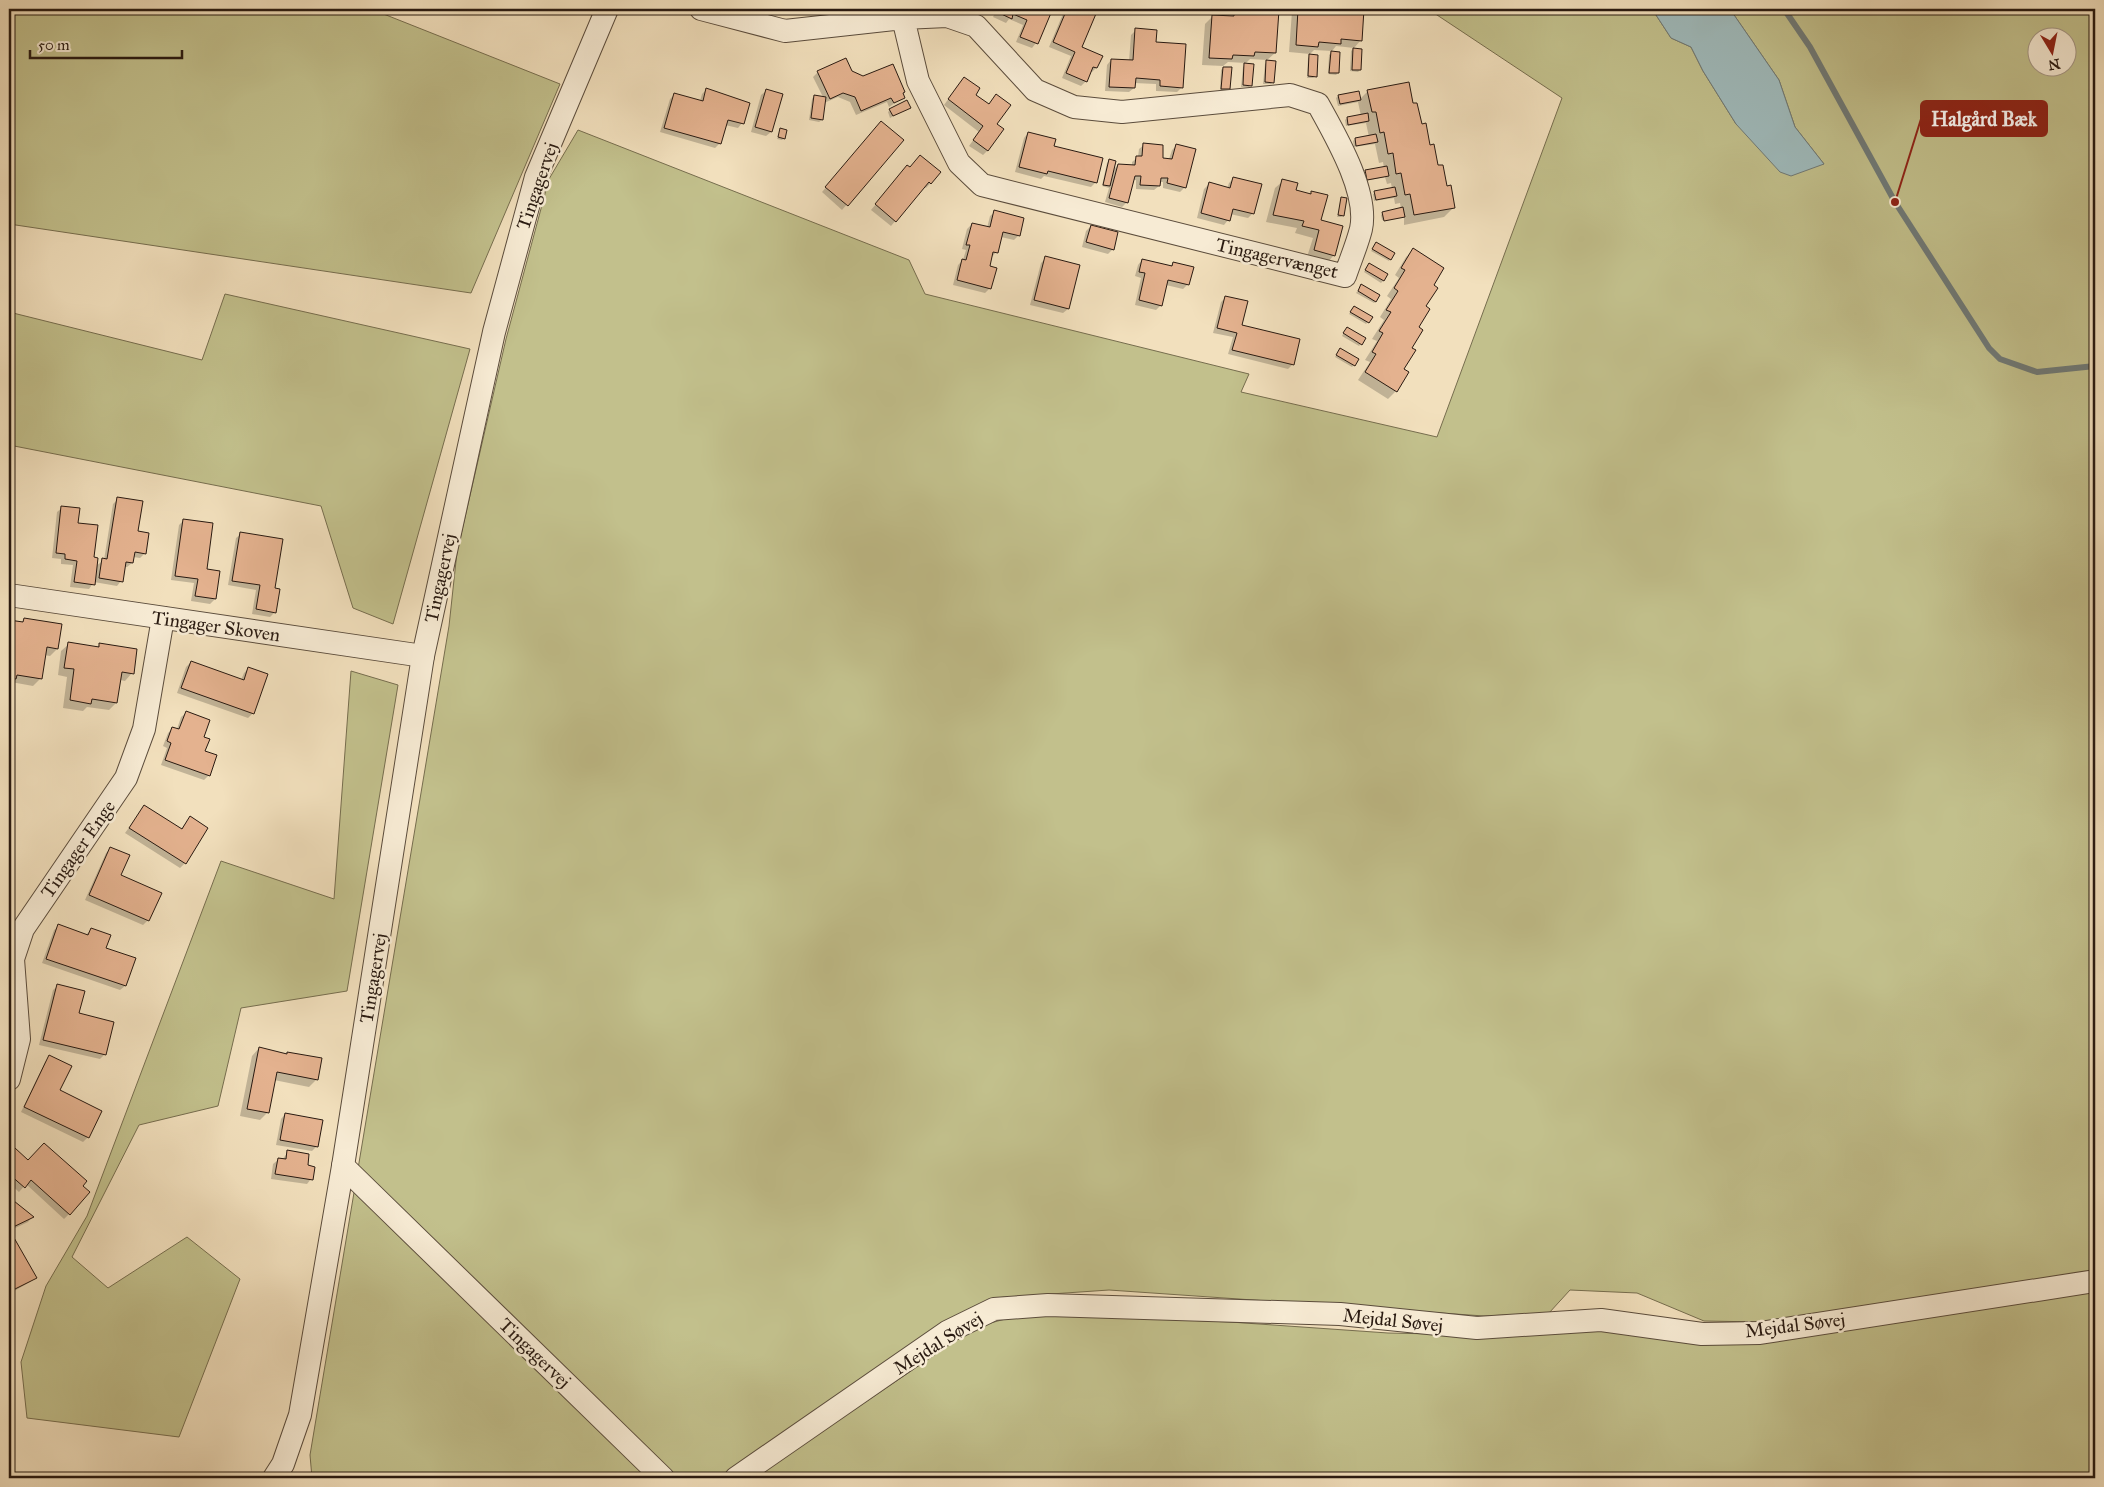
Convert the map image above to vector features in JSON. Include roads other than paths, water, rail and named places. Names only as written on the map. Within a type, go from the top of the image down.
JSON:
[{"type":"street","name":"Tingagervej","points":[[274,1478],[283,1464],[300,1415],[343,1166],[423,656],[494,332],[536,176],[608,9]]},
{"type":"street","name":"Tingagervænget","points":[[701,9],[785,31],[903,18],[947,16],[976,26],[1035,90],[1074,107],[1122,112],[1290,95],[1318,104],[1348,159],[1360,200],[1361,227],[1345,276],[982,184],[959,163],[918,81],[903,18]]},
{"type":"street","name":"Tingager Skoven","points":[[9,594],[423,656]]},
{"type":"street","name":"Tingager Enge","points":[[9,1079],[19,1039],[13,959],[23,929],[126,778],[144,729],[163,618]]},
{"type":"street","name":"Tingagervej","points":[[343,1166],[663,1478]]},
{"type":"street","name":"Mejdal Søvej","points":[[736,1478],[947,1332],[994,1308],[1048,1305],[1340,1314],[1477,1328],[1600,1320],[1702,1334],[1760,1332],[2095,1281]]},
{"type":"water","points":[[1656,9],[1721,9],[1732,12],[1779,80],[1795,127],[1824,164],[1791,176],[1780,172],[1736,124],[1703,71],[1691,47],[1671,38],[1656,15]]},
{"type":"waterway","points":[[1784,9],[1810,47],[1895,202],[1989,348],[2000,359],[2037,372],[2095,366]]},
{"type":"place","name":"Halgård Bæk","points":[[1895,202]]}]
